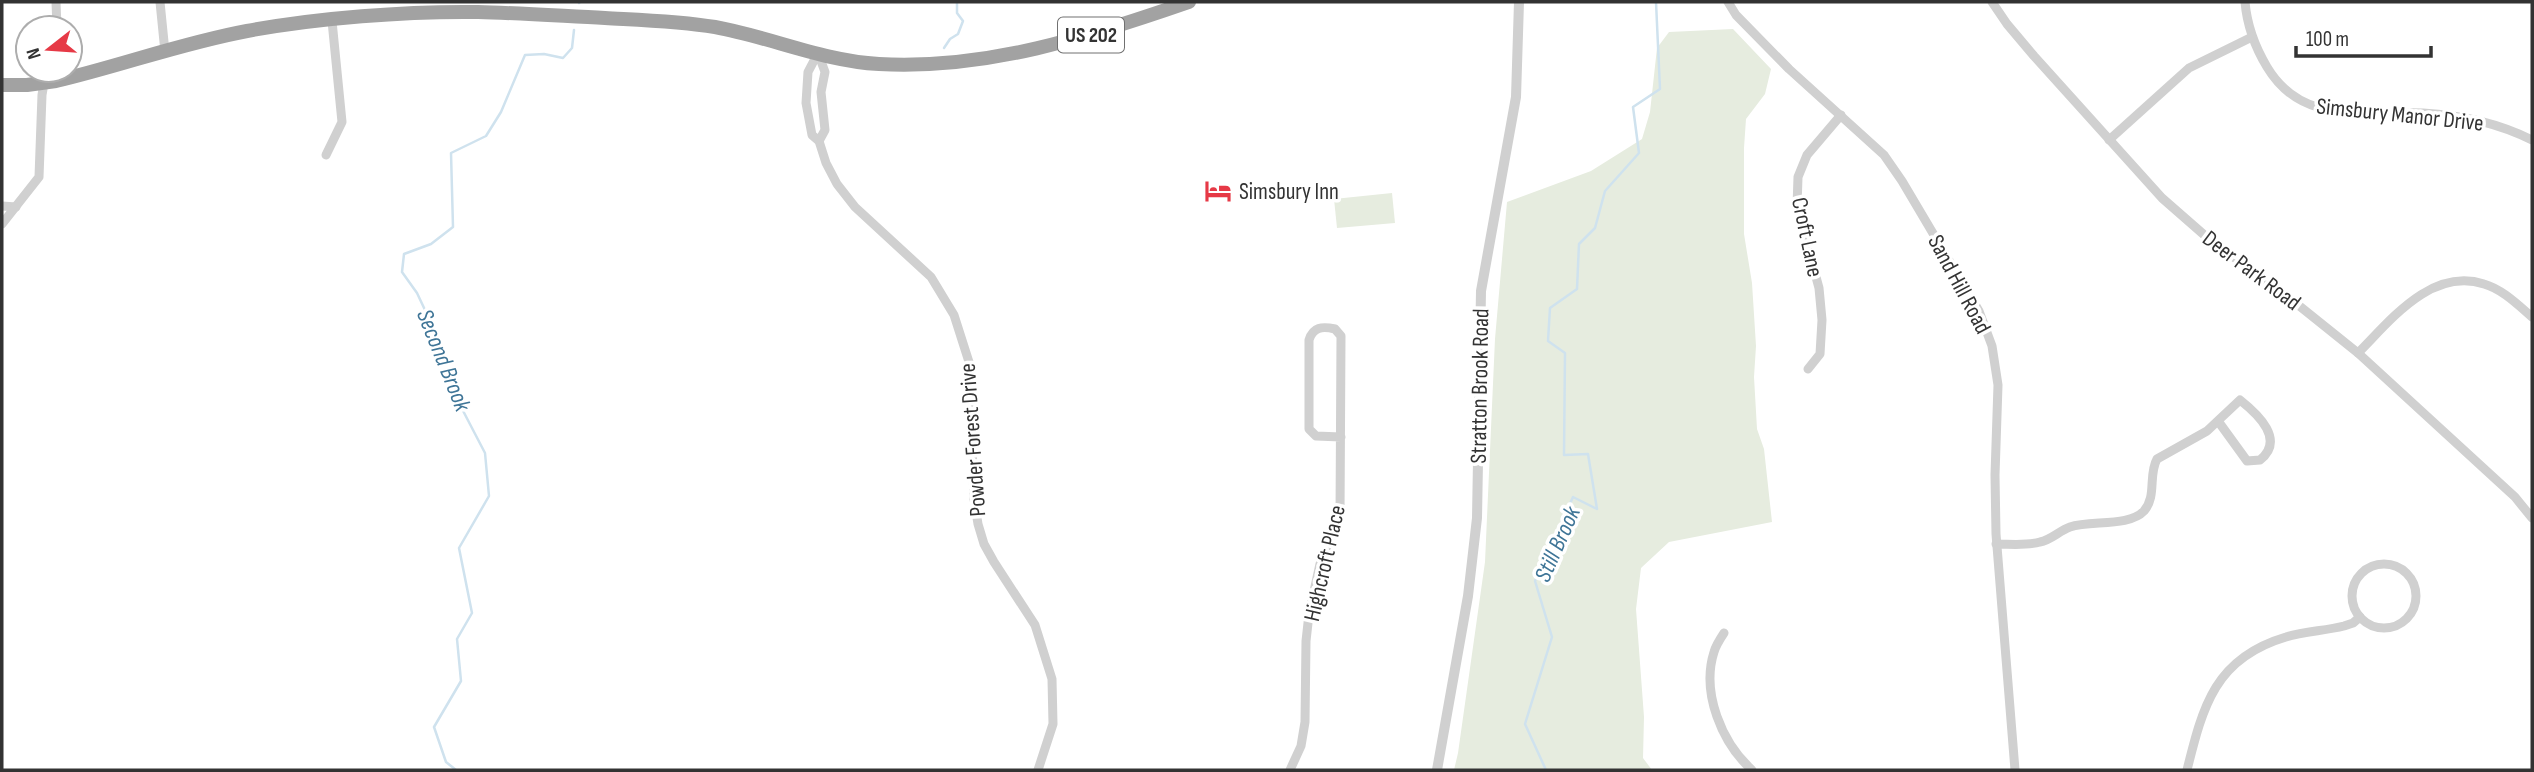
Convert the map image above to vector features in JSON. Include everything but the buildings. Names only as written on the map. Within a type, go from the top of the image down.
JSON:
[{"type":"highway","name":"US 202","points":[[84,68],[247,31],[332,21],[375,11],[478,12],[675,23],[730,30],[818,53],[875,64],[991,59],[1049,47],[1115,28],[1189,2]]},
{"type":"street","points":[[160,2],[165,52]]},
{"type":"street","name":"Stratton Brook Road","points":[[1437,770],[1468,596],[1477,518],[1481,291],[1516,97],[1519,2]]},
{"type":"street","name":"Sand Hill Road","points":[[1728,2],[1736,15],[1789,69],[1884,155],[1979,311],[1992,346],[1998,385],[1996,544],[2015,770]]},
{"type":"street","name":"Deer Park Road","points":[[1992,2],[2017,36],[2162,198],[2210,240],[2287,296],[2358,353],[2529,507],[2532,517]]},
{"type":"street","name":"Simsbury Manor Drive","points":[[2245,2],[2252,37],[2275,81],[2286,93],[2314,108],[2330,111],[2424,113],[2465,118],[2497,125],[2532,140]]},
{"type":"street","points":[[326,155],[342,122],[332,21]]},
{"type":"street","points":[[2109,140],[2189,68],[2252,37]]},
{"type":"street","name":"Powder Forest Drive","points":[[818,53],[825,72],[821,93],[825,130],[819,141]]},
{"type":"street","name":"Powder Forest Drive","points":[[818,53],[808,72],[806,103],[812,135],[819,141],[825,163],[855,207],[931,277],[954,315],[969,362],[973,487],[978,524],[984,544],[994,562],[1035,625],[1052,679],[1053,724],[1038,770]]},
{"type":"street","points":[[2,224],[39,177],[46,84]]},
{"type":"street","name":"Croft Lane","points":[[1808,369],[1820,354],[1822,320],[1819,288],[1797,207],[1798,177],[1807,155],[1841,115]]},
{"type":"street","points":[[2,206],[16,207]]},
{"type":"street","points":[[2358,353],[2415,299],[2440,284],[2485,284],[2502,293],[2532,317]]},
{"type":"street","name":"Highcroft Place","points":[[1290,770],[1301,746],[1305,722],[1309,614],[1320,564],[1340,516],[1341,437],[1341,336],[1335,329],[1318,328],[1312,332],[1310,340],[1308,429],[1316,436],[1341,437]]},
{"type":"street","points":[[1996,544],[2041,542],[2069,527],[2137,516],[2145,509],[2151,497],[2152,474],[2157,459],[2194,440],[2240,400],[2269,431],[2271,446],[2260,460],[2248,461],[2218,421]]},
{"type":"street","points":[[2377,564],[2391,564],[2407,573],[2414,581],[2416,602],[2406,620],[2398,625],[2377,628],[2360,617],[2352,592],[2354,583],[2365,569],[2377,564]]},
{"type":"street","points":[[2187,770],[2207,704],[2215,685],[2225,673],[2254,650],[2273,641],[2344,626],[2360,617]]},
{"type":"street","points":[[1724,633],[1714,651],[1710,672],[1711,693],[1721,728],[1732,747],[1752,770]]},
{"type":"shaded area","points":[[1733,29],[1771,69],[1765,94],[1746,119],[1744,234],[1752,283],[1757,429],[1764,449],[1772,522],[1669,542],[1641,568],[1636,609],[1644,717],[1643,758],[1652,770],[1454,770],[1485,562],[1495,339],[1507,202],[1591,171],[1642,139],[1650,112],[1657,48],[1669,32]]},
{"type":"shaded area","points":[[1392,193],[1395,223],[1337,228],[1334,199]]},
{"type":"waterway","points":[[944,48],[950,39],[958,34],[963,21],[957,13],[957,2]]},
{"type":"waterway","name":"Still Brook","points":[[1546,770],[1525,724],[1552,637],[1535,581],[1573,497],[1597,509],[1588,454],[1564,455],[1565,353],[1548,341],[1550,308],[1577,289],[1579,244],[1595,228],[1605,191],[1639,153],[1633,107],[1660,89],[1656,2]]},
{"type":"waterway","name":"Second Brook","points":[[456,770],[446,762],[434,727],[461,681],[457,639],[472,613],[459,548],[489,496],[485,453],[460,405],[448,359],[417,293],[402,272],[404,254],[431,244],[453,227],[451,153],[486,136],[501,112],[525,55],[544,54],[563,58],[572,48],[574,30]]},
{"type":"place","name":"Simsbury Inn","points":[[1218,191]]}]
